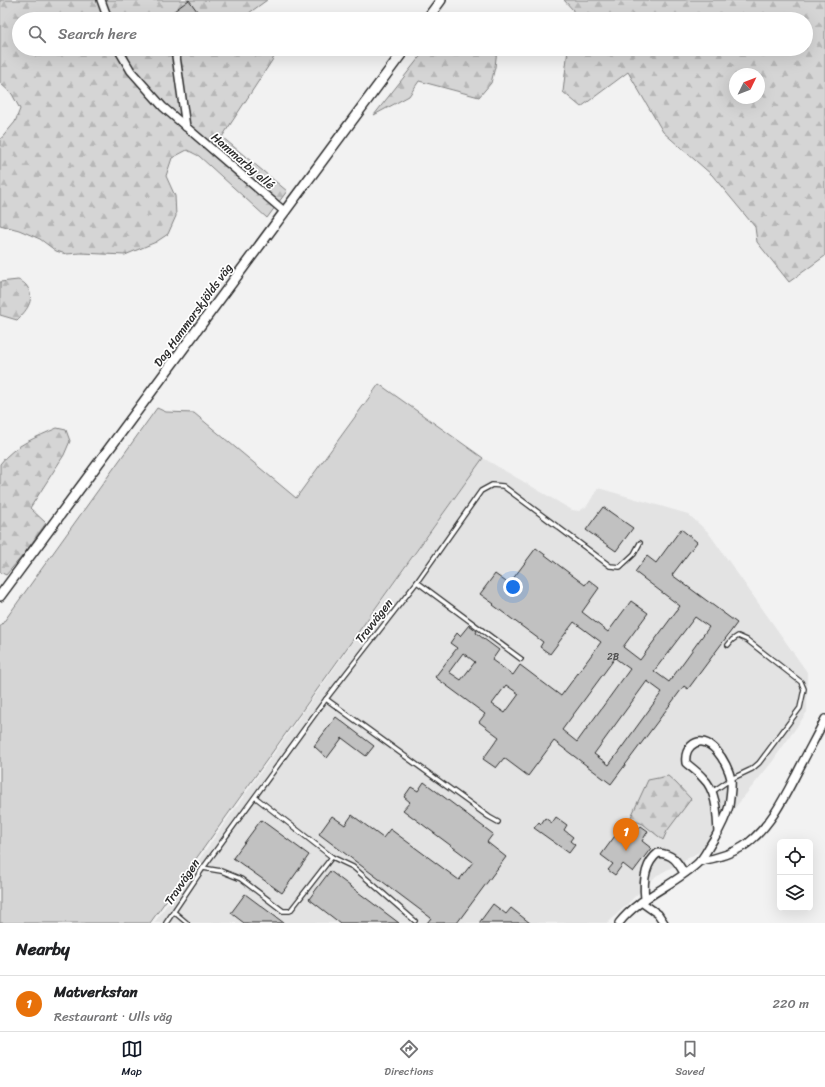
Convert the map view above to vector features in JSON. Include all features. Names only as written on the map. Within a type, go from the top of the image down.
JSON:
[{"type":"main road","points":[[432,12],[441,0]]},
{"type":"main road","name":"Dag Hammarskjölds väg","points":[[0,596],[400,56]]},
{"type":"street","points":[[101,0],[105,12]]},
{"type":"street","name":"Hammarby allé","points":[[122,56],[131,71],[163,107],[285,212]]},
{"type":"street","points":[[176,56],[186,127]]},
{"type":"street","points":[[700,861],[712,859],[740,848],[758,834],[778,808],[825,719]]},
{"type":"street","points":[[620,923],[625,916],[643,900],[700,861],[718,833],[729,806],[731,779],[724,760],[718,752],[711,746],[702,742],[695,743],[686,755],[686,763],[704,779],[712,792],[716,810],[718,833]]},
{"type":"street","points":[[643,900],[645,871],[648,863],[658,853],[671,856],[676,860],[684,873]]},
{"type":"street","points":[[643,900],[658,914],[664,923]]},
{"type":"lane","name":"Travvägen","points":[[166,923],[203,868],[326,699],[417,582],[481,491],[492,485],[503,486],[610,566],[620,567],[634,554],[640,543]]},
{"type":"lane","points":[[417,582],[521,659]]},
{"type":"lane","points":[[712,792],[731,779],[746,772],[759,762],[800,708],[804,689],[801,682],[742,637],[738,636],[728,645]]},
{"type":"lane","points":[[326,699],[498,822]]},
{"type":"lane","points":[[255,797],[332,857],[353,866],[415,921]]},
{"type":"lane","points":[[203,868],[221,871],[241,879],[283,911],[290,911],[332,857]]},
{"type":"lane","points":[[174,912],[187,923]]},
{"type":"shaded area","points":[[483,458],[572,510],[579,511],[587,506],[598,488],[688,514],[708,532],[807,672],[807,712],[772,762],[699,852],[656,876],[608,923],[154,923]]},
{"type":"green space","points":[[0,0],[267,0],[250,12],[12,12],[12,56],[274,56],[222,137],[287,191],[267,218],[199,156],[187,150],[172,158],[166,176],[175,196],[176,216],[168,234],[156,242],[125,255],[81,253],[66,254],[56,251],[40,239],[19,230],[0,225],[0,140],[15,122],[20,109],[12,94],[0,83]]},
{"type":"green space","points":[[564,0],[825,0],[825,256],[789,282],[757,242],[755,227],[712,175],[663,132],[628,72],[581,107],[563,92],[567,56],[813,56],[813,12],[573,12],[573,10]]},
{"type":"green space","points":[[420,56],[496,56],[491,83],[479,97],[419,81],[409,96],[374,115]]},
{"type":"green space","points":[[18,280],[27,286],[30,293],[30,301],[24,313],[17,320],[0,315],[0,282]]},
{"type":"green space","points":[[379,384],[483,458],[150,923],[0,923],[0,627],[157,408],[166,412],[194,413],[296,498]]},
{"type":"green space","points":[[57,428],[66,430],[70,441],[64,455],[30,508],[46,523],[24,554],[6,575],[0,572],[0,464],[6,457],[19,447],[34,438]]},
{"type":"green space","points":[[668,776],[691,799],[667,831],[663,840],[643,824],[630,819],[648,780]]},
{"type":"building","points":[[189,0],[197,11],[196,12],[173,12]]},
{"type":"building","points":[[603,507],[633,528],[616,551],[586,530]]},
{"type":"building","points":[[681,529],[697,542],[672,575],[737,623],[688,689],[684,686],[611,784],[554,741],[528,776],[504,758],[496,768],[483,759],[499,737],[479,722],[485,714],[435,677],[457,648],[450,643],[457,633],[460,636],[469,625],[477,631],[476,633],[499,650],[492,660],[513,675],[520,665],[561,696],[601,642],[574,622],[550,654],[540,647],[543,642],[480,594],[495,574],[509,584],[536,548],[585,585],[589,580],[599,588],[582,612],[608,632],[631,601],[648,613],[623,647],[640,660],[680,606],[635,572],[647,556],[656,563]],"holes":[[[695,617],[709,627],[669,682],[654,671]],[[463,653],[475,662],[461,680],[449,672]],[[615,658],[630,669],[577,742],[562,730]],[[647,681],[662,692],[609,765],[594,754]],[[506,685],[519,694],[505,713],[492,704]]]},
{"type":"building","points":[[336,717],[374,746],[366,756],[342,738],[327,758],[314,746]]},
{"type":"building","points":[[424,782],[493,834],[487,842],[506,857],[457,923],[427,923],[431,918],[319,834],[332,816],[345,825],[352,815],[383,838],[390,829],[459,880],[473,862],[403,810],[410,802],[404,797],[411,787],[418,791]]},
{"type":"building","points":[[556,817],[567,825],[564,830],[573,837],[570,841],[575,845],[569,853],[534,828],[539,822],[541,824],[545,818],[552,823]]},
{"type":"building","points":[[261,820],[309,855],[282,893],[233,858]]},
{"type":"building","points":[[623,825],[635,834],[641,826],[648,831],[642,841],[651,848],[633,872],[623,864],[615,875],[608,870],[613,864],[601,855]]},
{"type":"building","points":[[330,871],[399,923],[340,923],[309,899]]},
{"type":"building","points":[[245,894],[284,923],[244,923],[231,913]]},
{"type":"building","points":[[493,904],[506,914],[511,908],[530,923],[479,923]]},
{"type":"place","name":"Matverkstan","points":[[626,851]]}]
